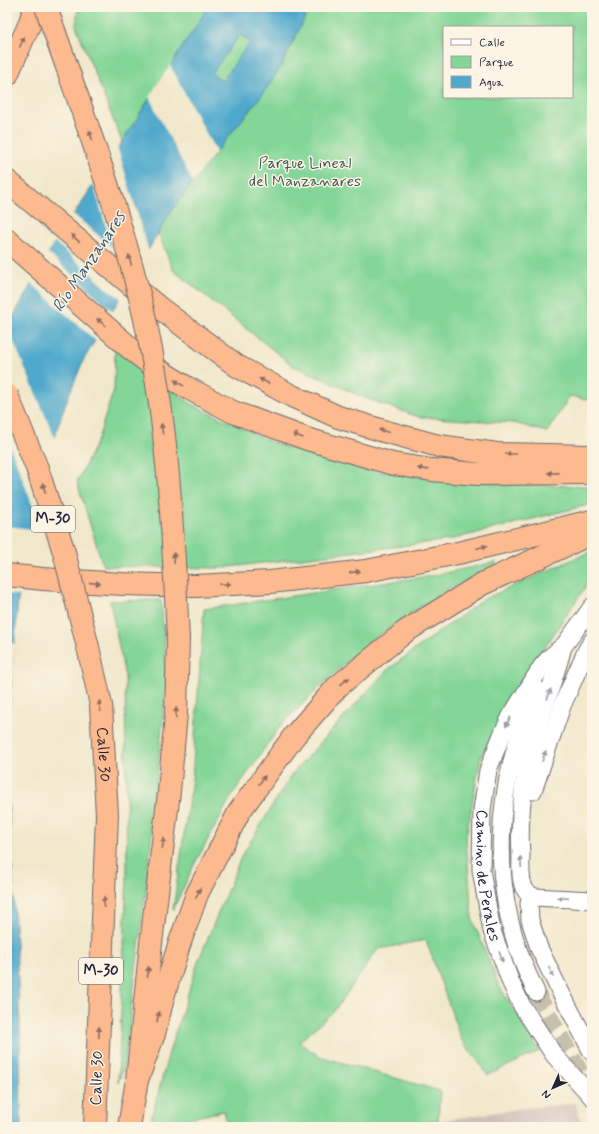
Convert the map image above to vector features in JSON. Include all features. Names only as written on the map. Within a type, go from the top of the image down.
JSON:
[{"type":"highway","points":[[7,75],[30,25],[35,7]]},
{"type":"highway","points":[[46,7],[127,244],[149,342],[164,445],[172,516],[178,639],[176,714],[170,784],[150,952],[137,1080],[129,1127]]},
{"type":"highway","points":[[13,186],[158,307],[237,366],[292,396],[338,417],[439,446],[497,454],[592,456]]},
{"type":"highway","points":[[7,240],[130,348],[157,369],[186,387],[233,412],[307,439],[394,464],[432,470],[477,474],[592,473]]},
{"type":"highway","name":"Calle 30","points":[[7,395],[37,468],[64,552],[88,647],[100,705],[107,815],[95,1127]]},
{"type":"highway","points":[[7,574],[42,579],[181,586],[270,582],[366,571],[458,553],[592,521]]},
{"type":"highway","points":[[137,1080],[154,1034],[179,945],[197,894],[239,812],[294,736],[337,688],[406,631],[482,584],[592,533]]},
{"type":"street","name":"Camino de Perales","points":[[536,992],[518,953],[507,907],[503,884],[500,848],[503,806],[508,775],[524,720],[538,686],[550,664],[592,607]]},
{"type":"street","name":"Camino de Perales","points":[[519,833],[542,760],[562,706],[586,649],[592,641]]},
{"type":"street","name":"Camino de Perales","points":[[533,897],[526,890],[523,882],[519,833],[521,808],[529,758],[538,723],[555,678],[563,646]]},
{"type":"street","name":"Camino de Perales","points":[[563,646],[542,666],[511,716],[488,770],[482,810],[481,870],[492,931],[511,983],[522,1006],[554,1055],[592,1097]]},
{"type":"street","points":[[592,900],[533,897],[529,903],[530,920],[539,948],[592,1052]]},
{"type":"shaded area","points":[[575,1103],[584,1127],[384,1127],[438,1121],[518,1109]]},
{"type":"green space","name":"Parque Lineal del Manzanares","points":[[78,7],[592,7],[592,401],[570,396],[547,432],[514,423],[419,417],[362,397],[292,365],[173,270],[76,26]]},
{"type":"green space","points":[[115,350],[193,405],[276,444],[373,471],[498,484],[592,486],[592,504],[449,540],[221,568],[103,566],[77,482],[98,439],[114,389]]},
{"type":"green space","points":[[592,551],[592,577],[535,662],[481,756],[466,837],[472,918],[499,986],[540,1051],[488,1075],[461,1039],[426,940],[378,949],[335,1010],[299,1042],[319,1056],[440,1091],[438,1121],[384,1127],[228,1127],[224,1111],[171,1122],[170,1127],[149,1127],[170,1049],[198,962],[241,857],[292,774],[387,670],[484,599]]},
{"type":"green space","points":[[496,562],[496,567],[446,590],[367,643],[281,725],[232,795],[194,865],[173,910],[192,779],[204,609],[436,575]]},
{"type":"green space","points":[[161,600],[167,674],[148,873],[124,1067],[118,1082],[127,876],[125,677],[110,601]]},
{"type":"water","name":"Río Manzanares","points":[[208,7],[310,7],[282,65],[262,95],[216,152],[170,213],[83,361],[65,405],[33,503],[18,601],[7,733],[7,331],[14,315],[52,247]],"holes":[[[240,35],[250,42],[222,81],[212,73]]]},
{"type":"water","points":[[7,770],[20,1021],[21,1127],[7,1127]]},
{"type":"pier","points":[[170,65],[216,152],[193,183],[149,97]]},
{"type":"pier","points":[[117,146],[149,252],[122,299],[110,291],[54,241],[72,213],[112,247],[93,183]]},
{"type":"pier","points":[[47,252],[114,312],[97,342],[30,282]]},
{"type":"pier","points":[[7,331],[15,345],[56,441],[34,509],[7,438]]},
{"type":"pier","points":[[7,526],[31,529],[22,596],[7,594]]},
{"type":"pier","points":[[7,642],[15,644],[12,679],[7,678]]},
{"type":"tunnel","points":[[536,992],[589,1090]]}]
